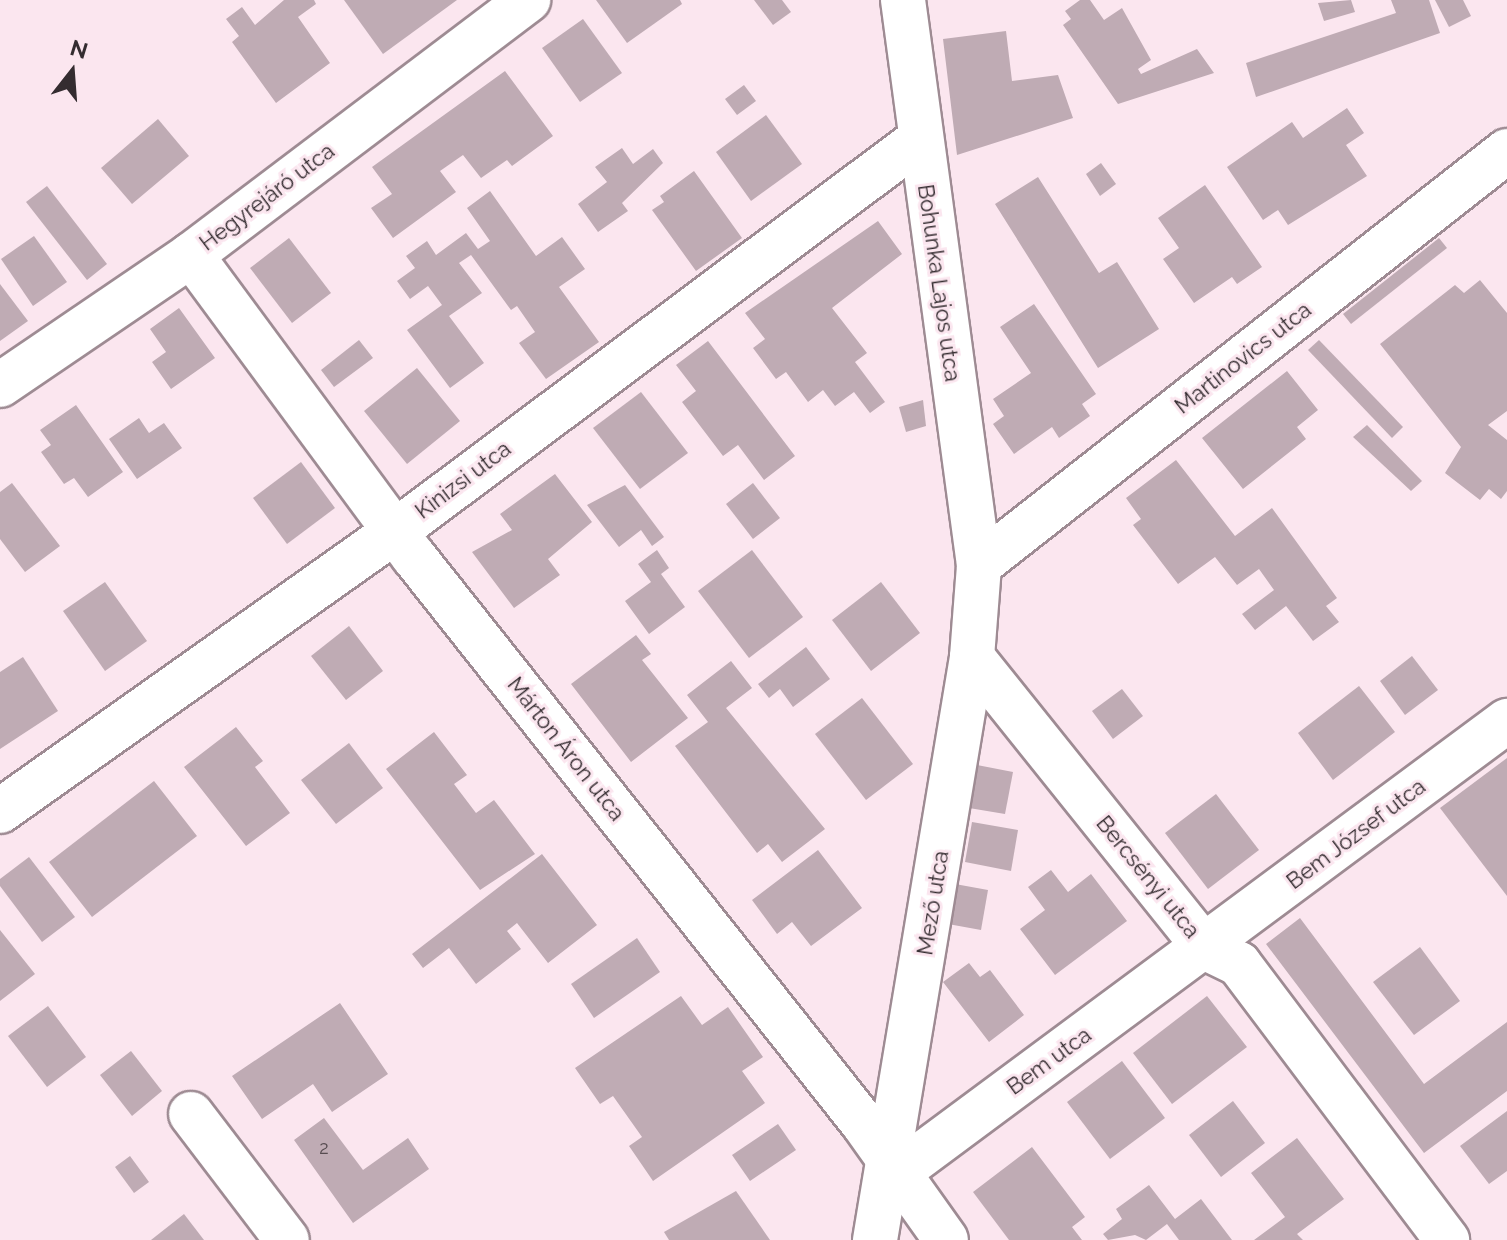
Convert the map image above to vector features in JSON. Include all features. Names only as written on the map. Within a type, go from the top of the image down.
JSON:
[{"type":"street","name":"Hegyrejáró utca","points":[[0,385],[191,255],[528,0]]},
{"type":"street","name":"Bohunka Lajos utca","points":[[903,0],[919,140],[979,565]]},
{"type":"street","name":"Kinizsi utca","points":[[0,811],[396,531],[919,140]]},
{"type":"street","name":"Martinovics utca","points":[[979,565],[1507,151]]},
{"type":"street","name":"Márton Áron utca","points":[[191,255],[396,531],[863,1123],[892,1169],[946,1240]]},
{"type":"street","name":"Mező utca","points":[[875,1240],[892,1169],[972,657],[979,565]]},
{"type":"street","name":"Bercsényi utca","points":[[972,657],[1204,947],[1239,964],[1447,1240]]},
{"type":"street","name":"Bem József utca","points":[[1204,947],[1507,721]]},
{"type":"street","name":"Bem utca","points":[[892,1169],[908,1165],[1204,947]]},
{"type":"street","points":[[191,1114],[287,1240]]},
{"type":"building","points":[[284,0],[314,0],[316,4],[298,17],[330,63],[276,103],[232,42],[239,36],[226,19],[242,7],[255,25]]},
{"type":"building","points":[[344,0],[457,0],[383,54]]},
{"type":"building","points":[[596,0],[680,0],[682,4],[627,43]]},
{"type":"building","points":[[754,0],[782,0],[791,12],[773,25]]},
{"type":"building","points":[[1080,0],[1090,0],[1104,20],[1122,8],[1151,60],[1138,69],[1141,74],[1197,49],[1214,73],[1118,104],[1063,25],[1071,19],[1065,11]]},
{"type":"building","points":[[1351,0],[1355,12],[1324,21],[1318,3]]},
{"type":"building","points":[[1391,0],[1429,0],[1440,33],[1256,97],[1246,63],[1396,13]]},
{"type":"building","points":[[1435,0],[1463,0],[1471,16],[1449,27]]},
{"type":"building","points":[[583,19],[622,73],[580,102],[542,48]]},
{"type":"building","points":[[1006,31],[1012,81],[1058,75],[1073,118],[957,155],[943,39]]},
{"type":"building","points":[[505,71],[553,136],[512,166],[507,160],[481,178],[463,155],[440,171],[456,192],[393,238],[371,208],[392,194],[372,167]]},
{"type":"building","points":[[744,85],[756,101],[737,115],[725,99]]},
{"type":"building","points":[[1347,108],[1364,133],[1346,145],[1367,176],[1288,225],[1278,210],[1263,220],[1227,167],[1292,122],[1303,138]]},
{"type":"building","points":[[766,115],[802,164],[751,201],[716,152]]},
{"type":"building","points":[[158,119],[189,156],[132,204],[101,168]]},
{"type":"building","points":[[622,148],[633,164],[653,149],[663,163],[622,203],[628,211],[598,232],[578,204],[607,182],[595,167]]},
{"type":"building","points":[[1101,163],[1116,184],[1100,196],[1086,174]]},
{"type":"building","points":[[694,171],[742,238],[696,271],[652,210],[664,202],[660,196]]},
{"type":"building","points":[[1038,177],[1099,273],[1117,262],[1159,329],[1098,368],[995,204]]},
{"type":"building","points":[[1205,185],[1262,267],[1237,284],[1232,277],[1194,303],[1163,259],[1179,248],[1158,218]]},
{"type":"building","points":[[47,186],[107,264],[87,280],[26,202]]},
{"type":"building","points":[[490,191],[536,256],[562,237],[585,269],[559,287],[599,342],[546,379],[519,343],[535,332],[517,306],[511,310],[471,255],[459,263],[482,293],[449,316],[484,363],[450,388],[407,330],[442,305],[428,286],[410,299],[397,281],[415,268],[406,256],[427,241],[436,255],[466,233],[478,249],[490,241],[467,208]]},
{"type":"building","points":[[878,221],[902,254],[832,308],[867,353],[855,362],[885,402],[870,413],[854,392],[835,406],[823,390],[808,402],[786,372],[776,379],[753,348],[765,339],[745,313]]},
{"type":"building","points":[[34,236],[67,282],[33,306],[1,259]]},
{"type":"building","points":[[289,238],[331,293],[292,323],[250,268]]},
{"type":"building","points":[[1439,238],[1447,248],[1351,324],[1343,314]]},
{"type":"building","points":[[1480,280],[1507,313],[1507,411],[1488,425],[1507,440],[1507,491],[1501,499],[1489,489],[1480,500],[1445,473],[1461,447],[1380,344],[1455,285],[1464,293]]},
{"type":"building","points":[[0,284],[28,321],[0,341]]},
{"type":"building","points":[[1034,304],[1096,394],[1082,404],[1090,416],[1059,438],[1052,427],[1014,454],[993,424],[1004,416],[993,399],[1031,373],[1000,327]]},
{"type":"building","points":[[179,308],[215,358],[171,389],[152,362],[166,352],[150,329]]},
{"type":"building","points":[[359,340],[373,358],[334,387],[321,370]]},
{"type":"building","points":[[1319,340],[1403,427],[1392,438],[1308,350]]},
{"type":"building","points":[[708,341],[795,456],[764,480],[738,445],[723,456],[682,402],[696,391],[676,365]]},
{"type":"building","points":[[417,368],[460,421],[407,464],[364,411]]},
{"type":"building","points":[[1287,371],[1318,410],[1297,427],[1306,439],[1243,489],[1202,438]]},
{"type":"building","points":[[641,392],[688,453],[640,489],[593,428]]},
{"type":"building","points":[[923,400],[926,426],[906,432],[899,407]]},
{"type":"building","points":[[76,405],[123,472],[88,497],[74,478],[64,484],[41,452],[51,445],[40,430]]},
{"type":"building","points":[[139,418],[149,433],[164,423],[182,448],[137,479],[109,439]]},
{"type":"building","points":[[1367,425],[1422,481],[1411,491],[1353,437]]},
{"type":"building","points":[[1176,460],[1235,536],[1272,508],[1337,598],[1326,606],[1339,622],[1313,641],[1286,606],[1255,630],[1242,614],[1274,590],[1259,569],[1237,585],[1215,557],[1178,584],[1133,525],[1141,519],[1126,498]]},
{"type":"building","points":[[301,462],[335,508],[287,544],[253,498]]},
{"type":"building","points":[[555,474],[592,522],[548,559],[560,575],[514,608],[472,552],[512,530],[500,514]]},
{"type":"building","points":[[12,483],[60,546],[25,572],[0,539],[0,492]]},
{"type":"building","points":[[753,483],[780,518],[753,539],[726,504]]},
{"type":"building","points":[[625,485],[664,537],[652,546],[641,530],[619,547],[587,505]]},
{"type":"building","points":[[657,550],[669,568],[661,574],[685,607],[649,634],[625,601],[651,582],[638,564]]},
{"type":"building","points":[[752,550],[803,617],[749,658],[698,591]]},
{"type":"building","points":[[105,582],[147,641],[105,671],[63,611]]},
{"type":"building","points":[[881,582],[920,633],[871,671],[832,620]]},
{"type":"building","points":[[349,626],[383,671],[346,700],[311,656]]},
{"type":"building","points":[[636,635],[651,654],[642,660],[688,718],[631,762],[571,684]]},
{"type":"building","points":[[806,647],[830,679],[793,707],[780,689],[769,698],[758,684]]},
{"type":"building","points":[[1412,656],[1438,690],[1405,715],[1380,681]]},
{"type":"building","points":[[23,657],[58,711],[0,749],[0,672]]},
{"type":"building","points":[[731,661],[752,688],[726,708],[825,829],[782,862],[768,844],[757,853],[675,746],[708,722],[687,695]]},
{"type":"building","points":[[1359,686],[1395,732],[1333,780],[1298,733]]},
{"type":"building","points":[[1122,689],[1143,716],[1113,739],[1092,711]]},
{"type":"building","points":[[862,698],[913,764],[866,800],[815,734]]},
{"type":"building","points":[[236,727],[263,761],[255,767],[290,813],[246,846],[184,767]]},
{"type":"building","points":[[434,732],[467,775],[454,784],[476,813],[494,800],[535,854],[480,890],[386,769]]},
{"type":"building","points":[[349,743],[383,788],[336,824],[301,780]]},
{"type":"building","points":[[1507,758],[1507,896],[1440,808]]},
{"type":"building","points":[[977,765],[1013,772],[1005,814],[969,808]]},
{"type":"building","points":[[154,781],[197,836],[92,917],[49,862]]},
{"type":"building","points":[[1216,794],[1259,850],[1208,889],[1165,833]]},
{"type":"building","points":[[972,822],[1018,830],[1011,871],[965,862]]},
{"type":"building","points":[[818,850],[862,908],[811,946],[792,922],[777,934],[752,900]]},
{"type":"building","points":[[542,854],[597,925],[548,963],[517,923],[507,931],[521,949],[476,984],[449,948],[423,968],[412,954]]},
{"type":"building","points":[[29,857],[75,917],[42,942],[0,886],[0,879]]},
{"type":"building","points":[[1051,870],[1068,892],[1091,874],[1127,921],[1055,975],[1020,929],[1045,910],[1028,887]]},
{"type":"building","points":[[955,884],[988,890],[981,930],[948,924]]},
{"type":"building","points":[[1300,918],[1424,1084],[1507,1022],[1507,1091],[1424,1153],[1266,944]]},
{"type":"building","points":[[0,930],[35,974],[0,1001]]},
{"type":"building","points":[[637,938],[660,972],[594,1018],[571,984]]},
{"type":"building","points":[[1420,947],[1460,1001],[1414,1035],[1373,982]]},
{"type":"building","points":[[969,963],[980,977],[990,970],[1024,1015],[989,1042],[943,982]]},
{"type":"building","points":[[681,996],[702,1025],[728,1007],[763,1057],[742,1071],[765,1103],[653,1181],[629,1146],[642,1137],[613,1096],[600,1104],[575,1068]]},
{"type":"building","points":[[1207,996],[1247,1047],[1172,1104],[1133,1053]]},
{"type":"building","points":[[340,1003],[388,1074],[332,1112],[313,1084],[262,1119],[232,1076]]},
{"type":"building","points":[[48,1006],[86,1057],[47,1087],[8,1036]]},
{"type":"building","points":[[131,1051],[162,1091],[132,1116],[100,1075]]},
{"type":"building","points":[[1122,1061],[1165,1118],[1110,1159],[1067,1102]]},
{"type":"building","points":[[1233,1101],[1265,1143],[1221,1177],[1189,1135]]},
{"type":"building","points":[[1507,1111],[1507,1171],[1489,1184],[1460,1146]]},
{"type":"building","points":[[324,1118],[363,1170],[408,1138],[429,1169],[353,1223],[294,1140]]},
{"type":"building","points":[[778,1124],[796,1150],[750,1181],[732,1155]]},
{"type":"building","points":[[1297,1138],[1344,1199],[1297,1234],[1303,1240],[1254,1240],[1285,1217],[1251,1173]]},
{"type":"building","points":[[1032,1147],[1085,1217],[1072,1227],[1082,1240],[1009,1240],[973,1192]]},
{"type":"building","points":[[130,1156],[149,1182],[134,1193],[115,1167]]},
{"type":"building","points":[[1149,1185],[1175,1219],[1201,1199],[1232,1240],[1179,1240],[1167,1224],[1146,1240],[1135,1235],[1108,1240],[1103,1234],[1122,1219],[1116,1209]]},
{"type":"building","points":[[736,1191],[770,1240],[669,1240],[664,1232]]},
{"type":"building","points":[[184,1214],[204,1240],[151,1240]]}]
